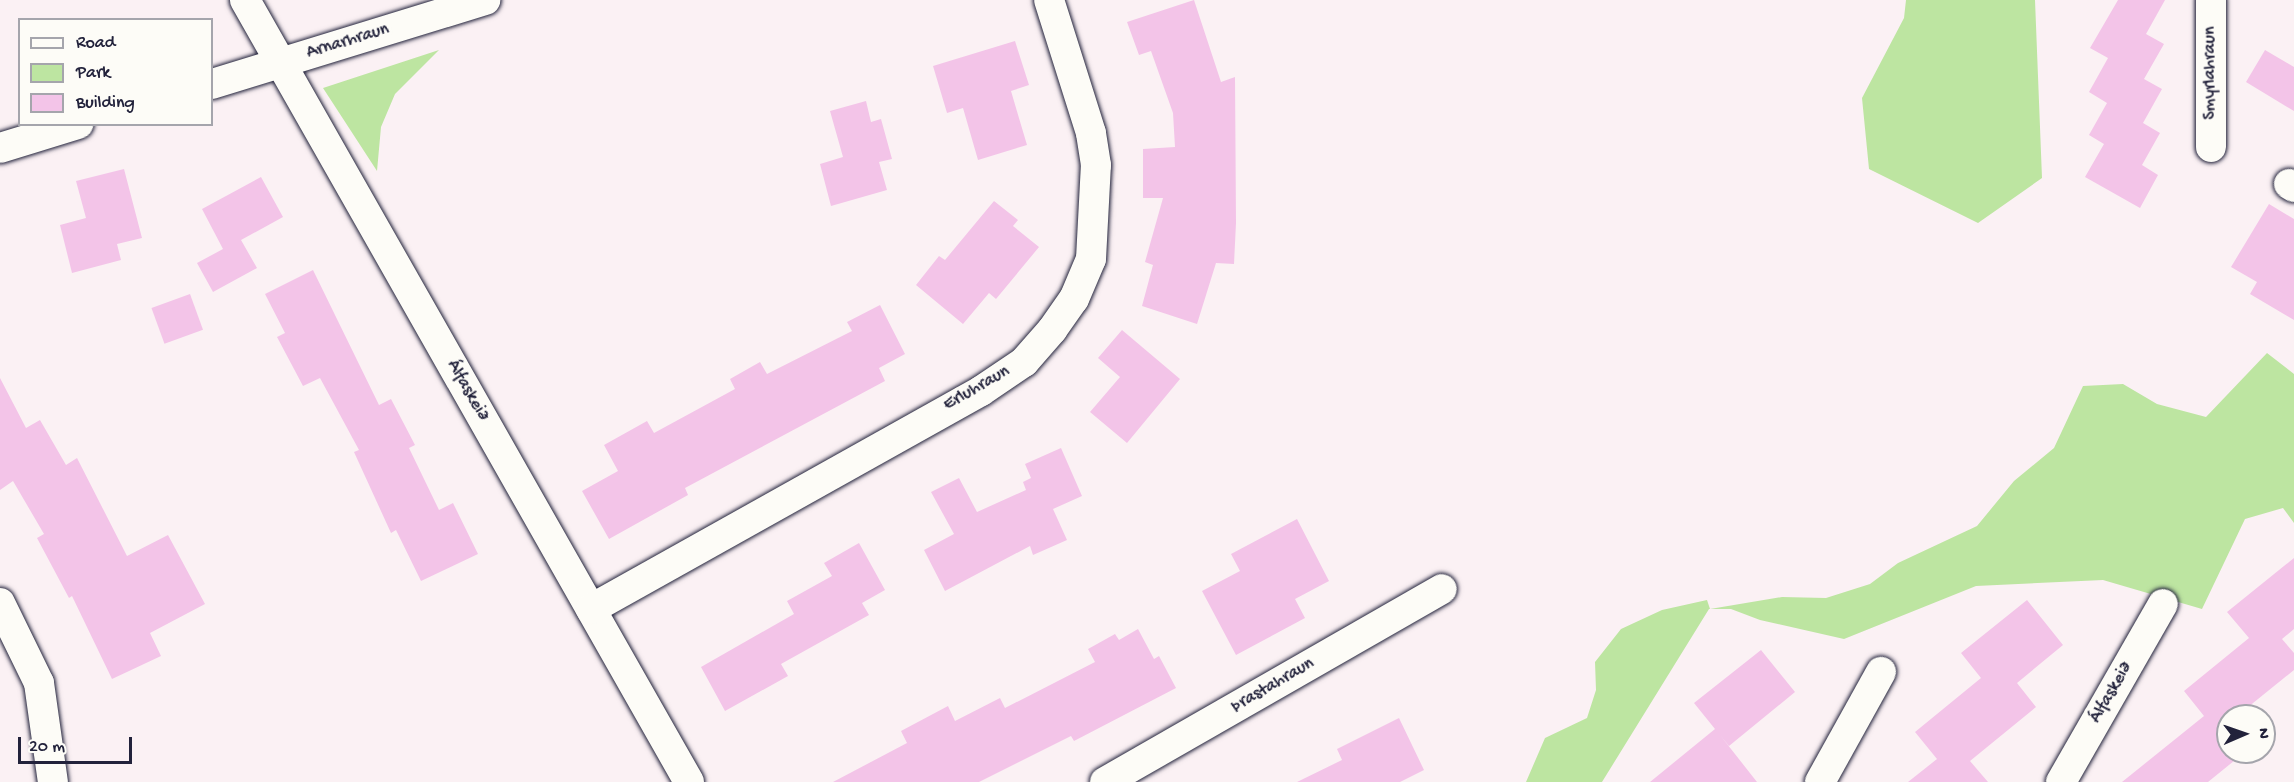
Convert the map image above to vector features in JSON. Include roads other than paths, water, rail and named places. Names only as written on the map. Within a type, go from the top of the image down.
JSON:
[{"type":"street","name":"Álfaskeið","points":[[245,0],[689,782]]},
{"type":"street","name":"Arnarhraun","points":[[213,84],[485,0]]},
{"type":"street","name":"Erluhraun","points":[[591,609],[981,391],[1024,362],[1052,330],[1074,299],[1091,259],[1096,165],[1091,133],[1049,0]]},
{"type":"street","name":"Smyrlahraun","points":[[2211,0],[2211,147]]},
{"type":"street","points":[[0,148],[72,126]]},
{"type":"street","name":"Þrastahraun","points":[[1105,782],[1442,590]]},
{"type":"street","points":[[0,603],[39,682],[53,782]]},
{"type":"street","name":"Álfaskeið","points":[[2061,782],[2163,604]]},
{"type":"street","points":[[1820,782],[1881,672]]}]
